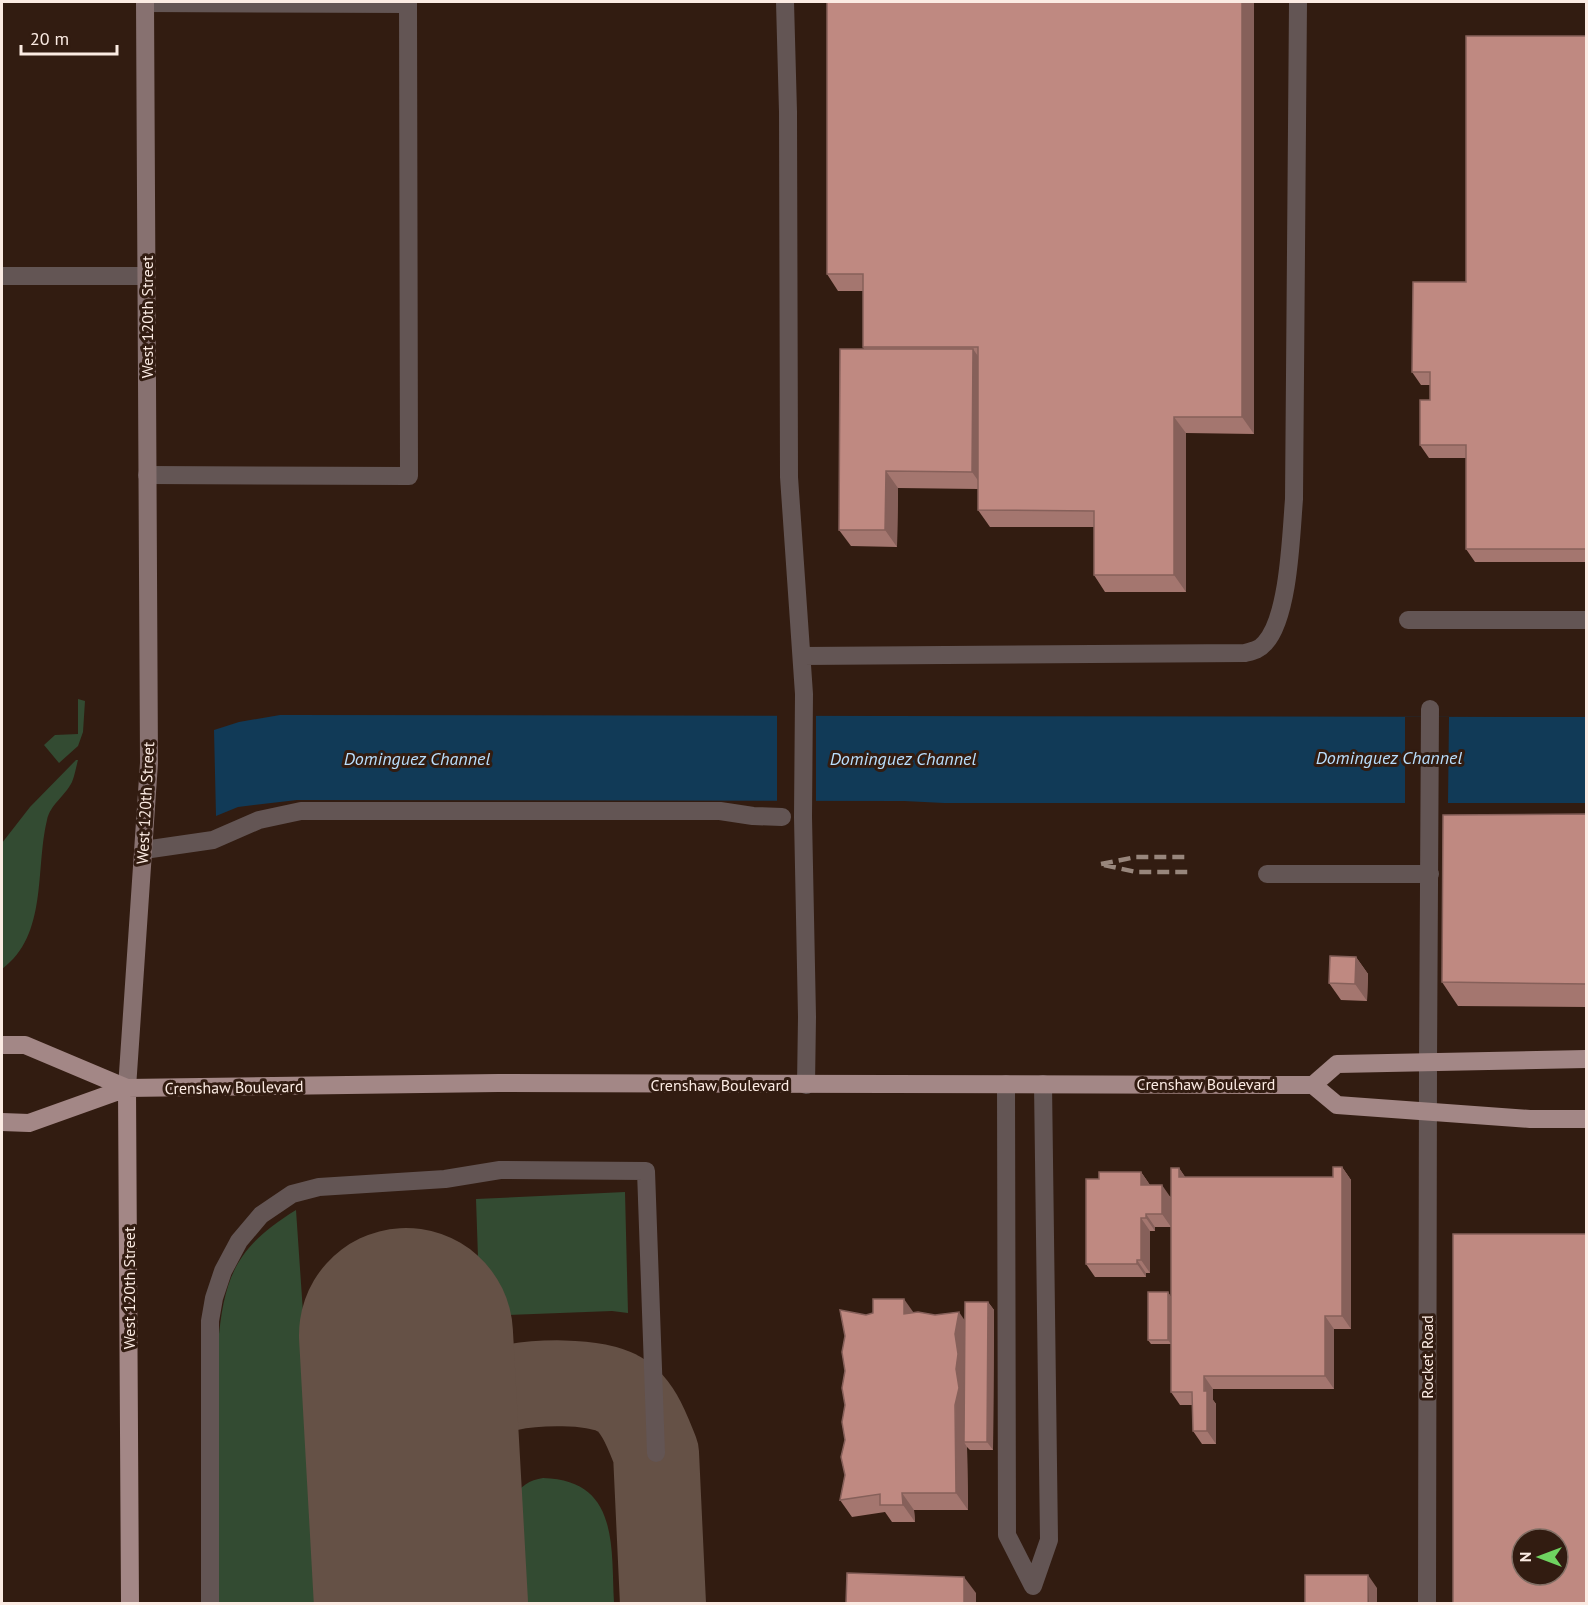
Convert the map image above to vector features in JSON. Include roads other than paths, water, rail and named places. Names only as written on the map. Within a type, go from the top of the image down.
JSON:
[{"type":"main road","name":"Crenshaw Boulevard","points":[[2,1045],[26,1045],[127,1088]]},
{"type":"main road","points":[[1587,1059],[1337,1064],[1313,1085],[1337,1105],[1530,1119],[1587,1119]]},
{"type":"main road","name":"Crenshaw Boulevard","points":[[2,1122],[29,1123],[127,1088],[498,1083],[1313,1085]]},
{"type":"main road","name":"West 120th Street","points":[[127,1088],[130,1604]]},
{"type":"street","points":[[145,2],[408,3],[409,476],[147,475]]},
{"type":"street","name":"West 120th Street","points":[[127,1088],[149,763],[145,2]]},
{"type":"street","points":[[786,2],[789,477],[804,703],[806,1084]]},
{"type":"street","points":[[802,657],[1245,653],[1258,650],[1266,642],[1275,630],[1284,595],[1290,555],[1294,499],[1298,2]]},
{"type":"street","points":[[2,276],[146,276]]},
{"type":"street","points":[[1407,620],[1587,620]]},
{"type":"street","name":"Rocket Road","points":[[1427,1604],[1430,709]]},
{"type":"street","points":[[144,850],[213,840],[259,820],[300,811],[720,811],[782,817]]},
{"type":"street","points":[[1267,874],[1430,881],[1450,888]]},
{"type":"street","points":[[1006,1084],[1007,1535],[1033,1595]]},
{"type":"street","points":[[1033,1595],[1049,1540],[1043,1084]]},
{"type":"street","points":[[210,1604],[210,1321],[214,1298],[223,1271],[238,1241],[261,1215],[292,1194],[319,1187],[445,1179],[500,1170],[646,1171],[656,1453]]},
{"type":"water","name":"Dominguez Channel","points":[[280,715],[1586,717],[1586,803],[297,800],[238,807],[216,816],[214,730],[239,722]]},
{"type":"railway","points":[[1101,864],[1136,857],[1190,857]]},
{"type":"railway","points":[[1104,865],[1136,872],[1190,872]]}]
